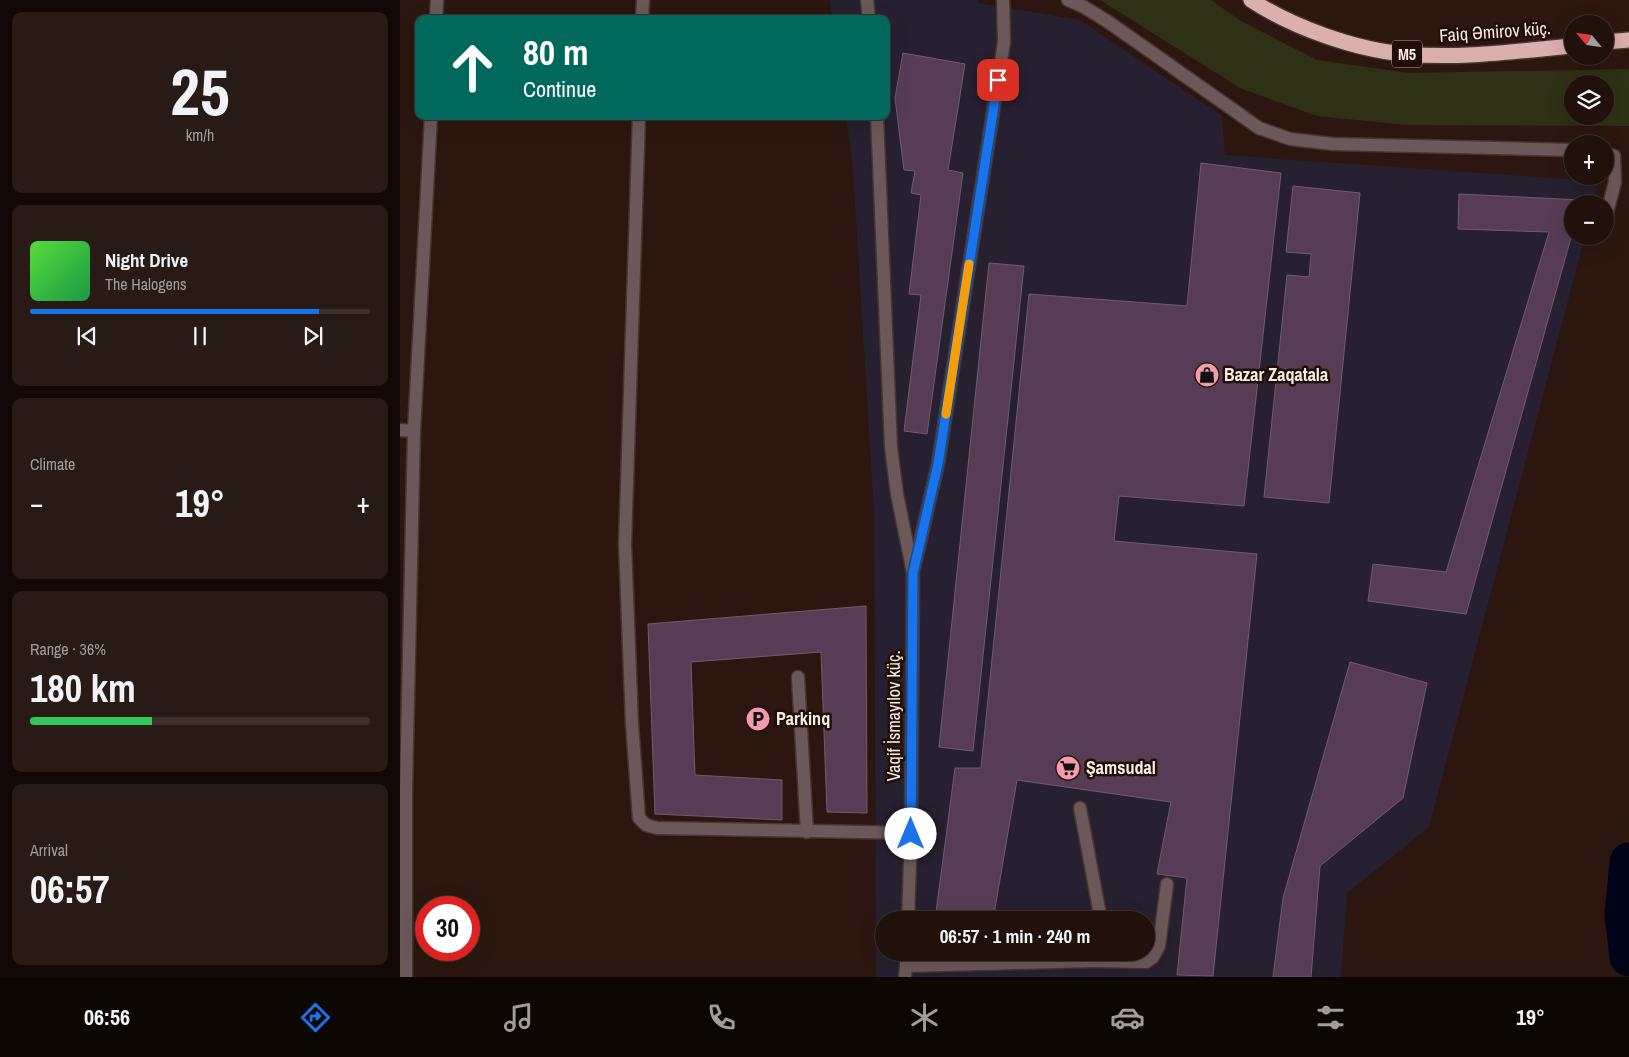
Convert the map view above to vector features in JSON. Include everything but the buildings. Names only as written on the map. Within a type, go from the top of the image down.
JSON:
[{"type":"highway","name":"Faiq Əmirov küç.","points":[[1251,0],[1266,10],[1317,34],[1404,54],[1453,56],[1564,47]]},
{"type":"highway","points":[[1614,41],[1629,40]]},
{"type":"street","points":[[436,15],[437,0]]},
{"type":"street","points":[[642,15],[643,0]]},
{"type":"street","points":[[867,0],[869,15]]},
{"type":"street","points":[[913,573],[938,464],[1004,42],[1003,0]]},
{"type":"street","points":[[1068,0],[1084,7],[1107,22],[1259,128],[1290,139],[1333,144],[1564,150]]},
{"type":"street","points":[[406,977],[403,789],[414,431],[431,120]]},
{"type":"street","points":[[639,120],[625,544],[632,724],[639,818],[646,826],[657,828],[911,834]]},
{"type":"street","points":[[877,120],[892,447],[897,494],[913,573]]},
{"type":"street","points":[[1612,195],[1615,182],[1614,156]]},
{"type":"street","points":[[400,430],[414,431]]},
{"type":"street","name":"Vaqif İsmayılov küç.","points":[[908,911],[911,834],[913,573]]},
{"type":"street","points":[[798,677],[807,832]]},
{"type":"street","points":[[1080,808],[1099,911]]},
{"type":"street","points":[[1155,953],[1159,946],[1167,884]]},
{"type":"street","points":[[906,972],[1045,961]]},
{"type":"shaded area","name":"Bazar Zaqatala","points":[[830,0],[977,0],[978,3],[1080,20],[1222,116],[1225,155],[1564,179],[1564,185],[1598,185],[1595,195],[1564,195],[1564,245],[1583,245],[1429,827],[1347,893],[1341,977],[876,977],[876,961],[1155,961],[1155,911],[876,911],[874,513],[853,169],[847,120],[890,120],[890,15],[832,15]]},
{"type":"green space","points":[[1100,0],[1211,0],[1241,21],[1317,60],[1409,73],[1629,69],[1629,126],[1406,125],[1317,116],[1240,88]]},
{"type":"waterway","points":[[1629,862],[1624,915],[1629,957]]},
{"type":"slow traffic","points":[[946,414],[969,264]]},
{"type":"place","name":"Bazar Zaqatala","points":[[1207,375]]},
{"type":"place","name":"Parkinq","points":[[758,719]]},
{"type":"place","name":"Şamsudal","points":[[1068,768]]},
{"type":"route","points":[[911,834],[913,573],[938,464],[998,80]]}]
